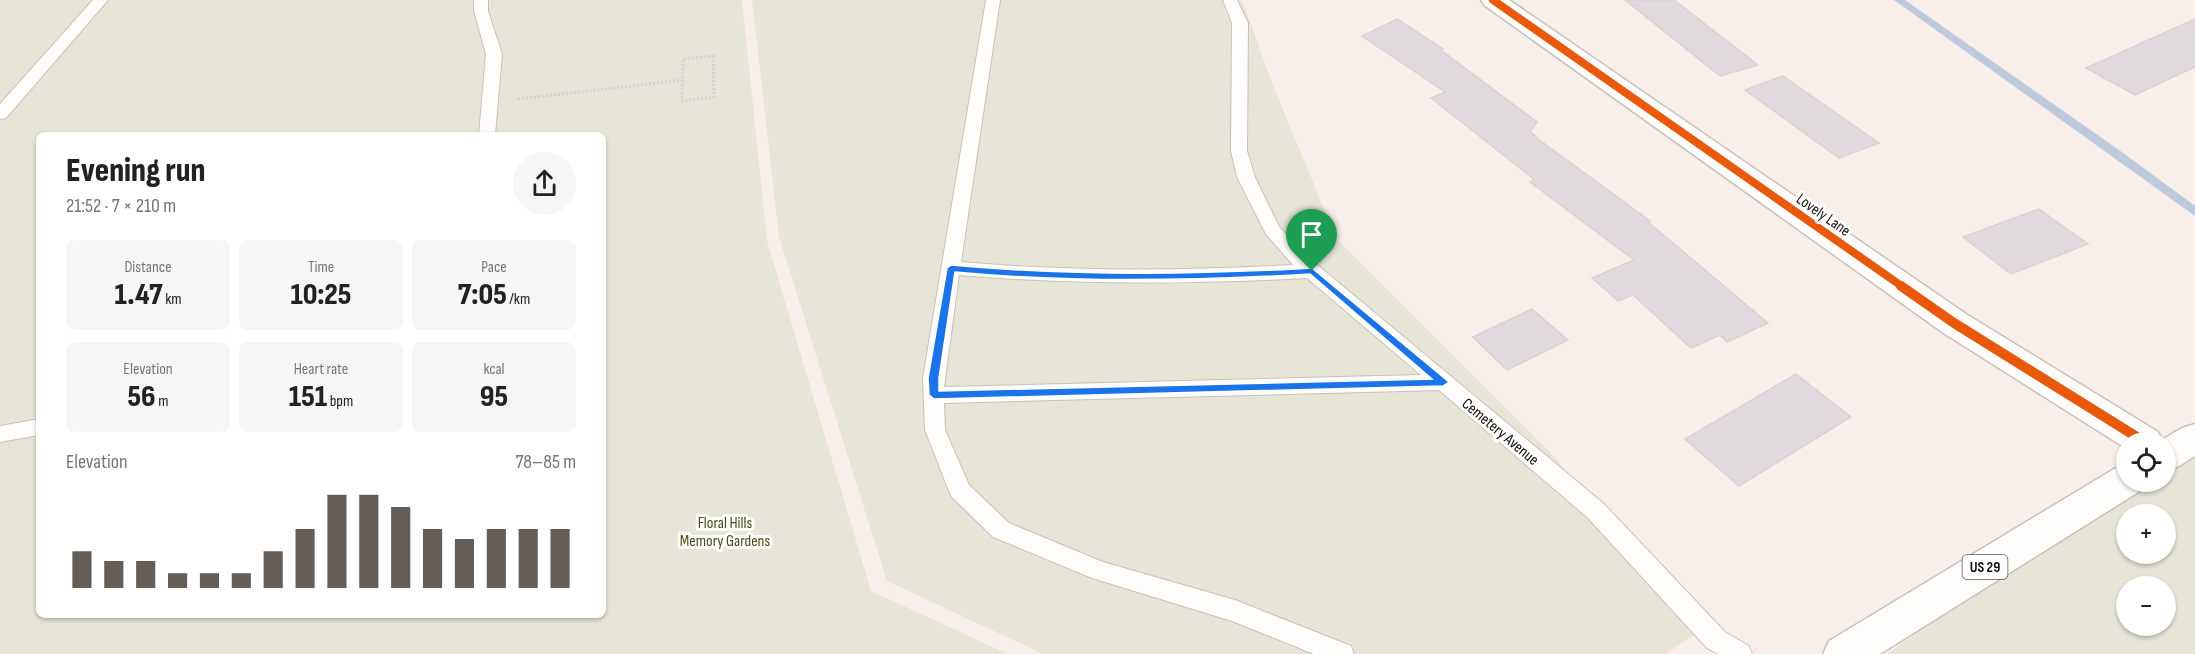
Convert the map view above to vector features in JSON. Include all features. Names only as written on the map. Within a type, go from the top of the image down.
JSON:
[{"type":"street","name":"Lovely Lane","points":[[1493,0],[1954,323],[2129,432]]},
{"type":"street","points":[[2176,450],[2195,438]]},
{"type":"street","name":"US 29","points":[[1844,654],[2116,487]]},
{"type":"lane","points":[[0,114],[101,0]]},
{"type":"lane","points":[[481,0],[481,11],[494,54],[487,132]]},
{"type":"lane","points":[[993,0],[933,378],[935,430],[960,491],[1001,530],[1100,571],[1235,612],[1342,654]]},
{"type":"lane","name":"Cemetery Avenue","points":[[1230,0],[1240,23],[1239,151],[1246,177],[1272,230],[1312,271],[1596,511],[1716,640],[1740,654]]},
{"type":"lane","points":[[951,268],[1012,274],[1183,276],[1312,271]]},
{"type":"lane","points":[[934,395],[1443,382]]},
{"type":"lane","points":[[0,434],[36,428]]},
{"type":"path","points":[[713,56],[714,97],[682,101],[683,80],[683,59],[713,56]]},
{"type":"path","points":[[490,102],[683,80]]},
{"type":"green space","name":"Floral Hills Memory Gardens","points":[[0,0],[742,0],[767,241],[871,591],[1008,654],[0,654]]},
{"type":"green space","points":[[752,0],[1242,0],[1272,83],[1336,238],[1546,448],[1705,627],[1665,654],[1043,654],[887,581],[779,237]]},
{"type":"green space","points":[[2195,438],[2195,654],[1887,654],[2119,492],[2176,492],[2176,451]]},
{"type":"building","points":[[1625,0],[1674,0],[1758,65],[1720,76]]},
{"type":"building","points":[[1397,19],[1443,49],[1441,50],[1537,122],[1530,132],[1536,136],[1534,136],[1650,221],[1648,222],[1768,323],[1727,342],[1720,335],[1691,348],[1633,295],[1618,301],[1592,278],[1634,260],[1530,182],[1535,180],[1431,98],[1445,92],[1362,36]]},
{"type":"building","points":[[2195,19],[2195,67],[2135,95],[2086,68]]},
{"type":"building","points":[[1783,76],[1879,143],[1839,158],[1745,90]]},
{"type":"building","points":[[2039,209],[2088,244],[2011,274],[1963,237]]},
{"type":"building","points":[[1532,309],[1568,340],[1507,370],[1473,337]]},
{"type":"building","points":[[1796,374],[1851,417],[1739,486],[1685,439]]},
{"type":"waterway","points":[[1899,0],[2122,157],[2195,212]]},
{"type":"cycle path","points":[[1493,0],[1954,323],[2129,432]]},
{"type":"route","points":[[951,268],[1012,274],[1229,276],[1312,271],[1443,382],[934,395],[933,378],[951,268]]}]
